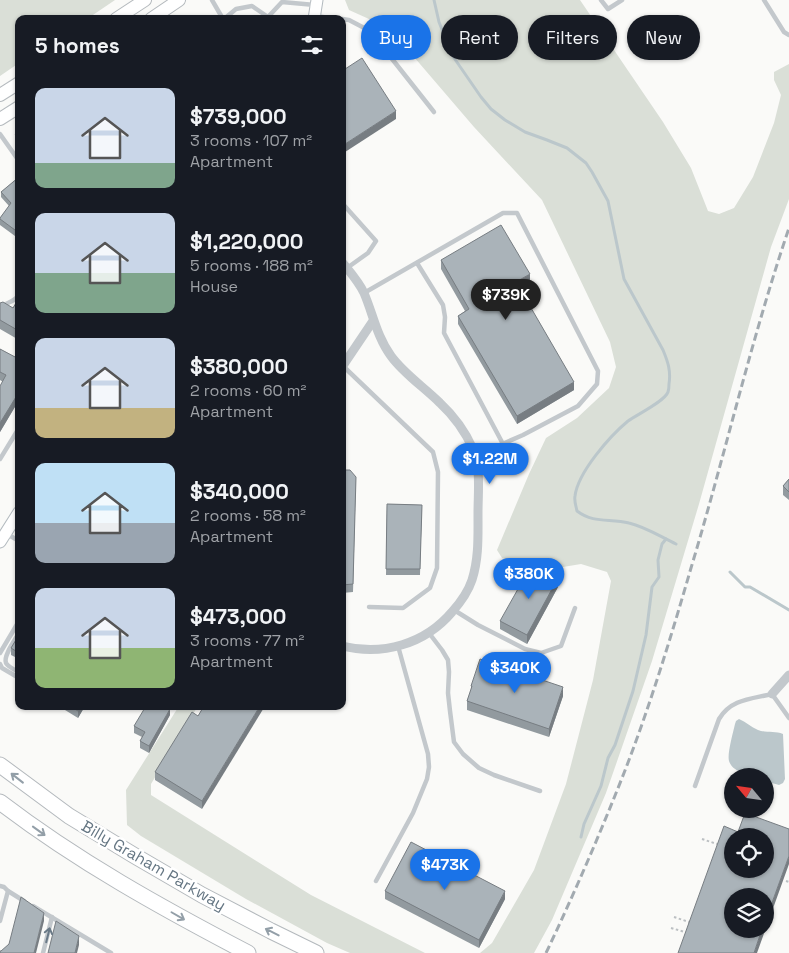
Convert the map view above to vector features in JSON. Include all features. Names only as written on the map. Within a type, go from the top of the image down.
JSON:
[{"type":"highway","name":"Billy Graham Parkway","points":[[0,765],[69,816],[135,856],[202,895],[316,953]]},
{"type":"highway","name":"Billy Graham Parkway","points":[[0,802],[53,840],[120,882],[248,953]]},
{"type":"main road","points":[[122,15],[145,0]]},
{"type":"main road","points":[[157,15],[179,0]]},
{"type":"main road","points":[[0,95],[15,86]]},
{"type":"main road","points":[[0,119],[15,109]]},
{"type":"main road","points":[[3,538],[15,523]]},
{"type":"street","points":[[346,266],[364,293],[385,347],[392,358],[453,416],[463,430],[478,465],[478,551],[476,568],[472,582],[454,610],[446,620],[429,633],[398,646],[388,649],[371,650],[346,647]]},
{"type":"street","points":[[346,363],[374,321]]},
{"type":"street","points":[[772,694],[789,675]]},
{"type":"lane","points":[[212,0],[221,15]]},
{"type":"lane","points":[[601,0],[608,9],[622,0]]},
{"type":"lane","points":[[764,0],[784,32],[789,35]]},
{"type":"lane","points":[[271,15],[282,2],[316,10],[328,15]]},
{"type":"lane","points":[[229,15],[236,9],[252,6],[264,15]]},
{"type":"lane","points":[[346,20],[370,31],[434,112]]},
{"type":"lane","points":[[0,134],[15,155]]},
{"type":"lane","points":[[346,208],[376,242],[368,253],[346,264]]},
{"type":"lane","points":[[364,293],[504,213],[517,213],[598,371],[597,384],[578,406],[523,435],[475,456]]},
{"type":"lane","points":[[417,263],[443,305],[445,317],[444,333],[503,444]]},
{"type":"lane","points":[[0,308],[15,300]]},
{"type":"lane","points":[[346,370],[433,452],[438,472],[437,568],[430,588],[403,608],[369,607]]},
{"type":"lane","points":[[0,459],[15,435]]},
{"type":"lane","points":[[454,610],[517,645],[541,654],[562,646],[575,608]]},
{"type":"lane","points":[[0,653],[15,628]]},
{"type":"lane","points":[[429,633],[448,660],[449,702],[454,742],[463,754],[479,768],[540,791]]},
{"type":"lane","points":[[15,640],[5,656],[5,662],[15,669]]},
{"type":"lane","points":[[376,882],[413,813],[427,779],[429,767],[428,754],[398,646]]},
{"type":"lane","points":[[0,664],[2,668],[15,676]]},
{"type":"lane","points":[[695,786],[719,719],[729,707],[741,701],[772,694],[789,718]]},
{"type":"lane","points":[[0,886],[112,953]]},
{"type":"lane","points":[[0,921],[8,891]]},
{"type":"lane","points":[[43,953],[52,917]]},
{"type":"path","points":[[702,839],[716,844]]},
{"type":"path","points":[[674,917],[689,922]]},
{"type":"path","points":[[670,928],[685,932]]},
{"type":"shaded area","points":[[0,0],[115,0],[93,15],[15,15],[15,66],[0,76]]},
{"type":"shaded area","points":[[345,0],[580,0],[590,15],[528,15],[528,60],[617,60],[617,54],[663,122],[691,168],[708,211],[719,214],[734,208],[753,177],[774,123],[781,95],[774,80],[774,72],[789,64],[789,199],[771,247],[699,504],[652,661],[606,793],[552,920],[534,953],[480,953],[492,943],[534,870],[566,784],[593,680],[611,581],[607,572],[581,564],[563,567],[512,561],[502,558],[497,550],[546,438],[577,418],[609,388],[616,367],[610,342],[542,200],[474,127],[417,60],[431,60],[431,15],[361,15],[349,10]]},
{"type":"shaded area","points":[[176,710],[196,710],[151,784],[151,795],[311,895],[425,953],[350,953],[327,943],[246,899],[141,836],[127,825],[126,790]]},
{"type":"shaded area","points":[[739,719],[758,730],[783,734],[785,779],[783,783],[779,785],[774,784],[774,768],[734,768],[731,765],[729,749],[736,721]]},
{"type":"building","points":[[361,59],[396,111],[346,143],[346,68]]},
{"type":"building","points":[[15,180],[15,230],[0,219],[11,203],[1,192]]},
{"type":"building","points":[[501,225],[530,274],[516,282],[574,382],[517,416],[458,316],[469,309],[441,260]]},
{"type":"building","points":[[3,302],[13,308],[15,305],[15,329],[0,320],[0,303]]},
{"type":"building","points":[[0,349],[15,357],[15,399],[0,423],[0,386],[6,375],[0,372]]},
{"type":"building","points":[[346,470],[350,470],[356,477],[353,584],[346,585]]},
{"type":"building","points":[[789,479],[789,492],[783,486]]},
{"type":"building","points":[[387,504],[422,505],[420,569],[386,569]]},
{"type":"building","points":[[532,564],[558,578],[527,635],[500,621]]},
{"type":"building","points":[[15,642],[15,650],[11,648]]},
{"type":"building","points":[[480,659],[563,687],[549,729],[467,701]]},
{"type":"building","points":[[144,710],[169,710],[149,746],[140,741],[145,732],[134,726]]},
{"type":"building","points":[[202,710],[258,710],[202,801],[155,772],[192,712],[198,716]]},
{"type":"building","points":[[743,818],[759,818],[789,829],[789,856],[774,897],[774,888],[724,888],[724,938],[759,938],[754,953],[678,953],[724,826],[729,828],[724,828],[724,878],[774,878],[774,828],[739,828]]},
{"type":"building","points":[[411,842],[505,891],[479,940],[385,891]]},
{"type":"building","points":[[21,897],[44,913],[34,953],[0,953],[9,944]]},
{"type":"building","points":[[56,921],[79,936],[75,953],[48,953]]},
{"type":"waterway","points":[[434,0],[439,22],[452,55],[491,109],[525,132],[567,148],[586,163],[608,201],[624,279],[663,350],[668,363],[670,379],[666,396],[628,421],[596,455],[577,487],[575,504],[577,511],[590,518],[635,525],[676,544]]},
{"type":"waterway","points":[[581,837],[584,824],[601,786],[608,758],[615,745],[633,691],[646,635],[652,587],[659,577],[658,560],[662,544],[666,539]]},
{"type":"waterway","points":[[730,572],[745,587],[750,587],[789,610]]},
{"type":"railway","points":[[546,953],[606,819],[634,748],[668,646],[762,312],[789,228]]}]
